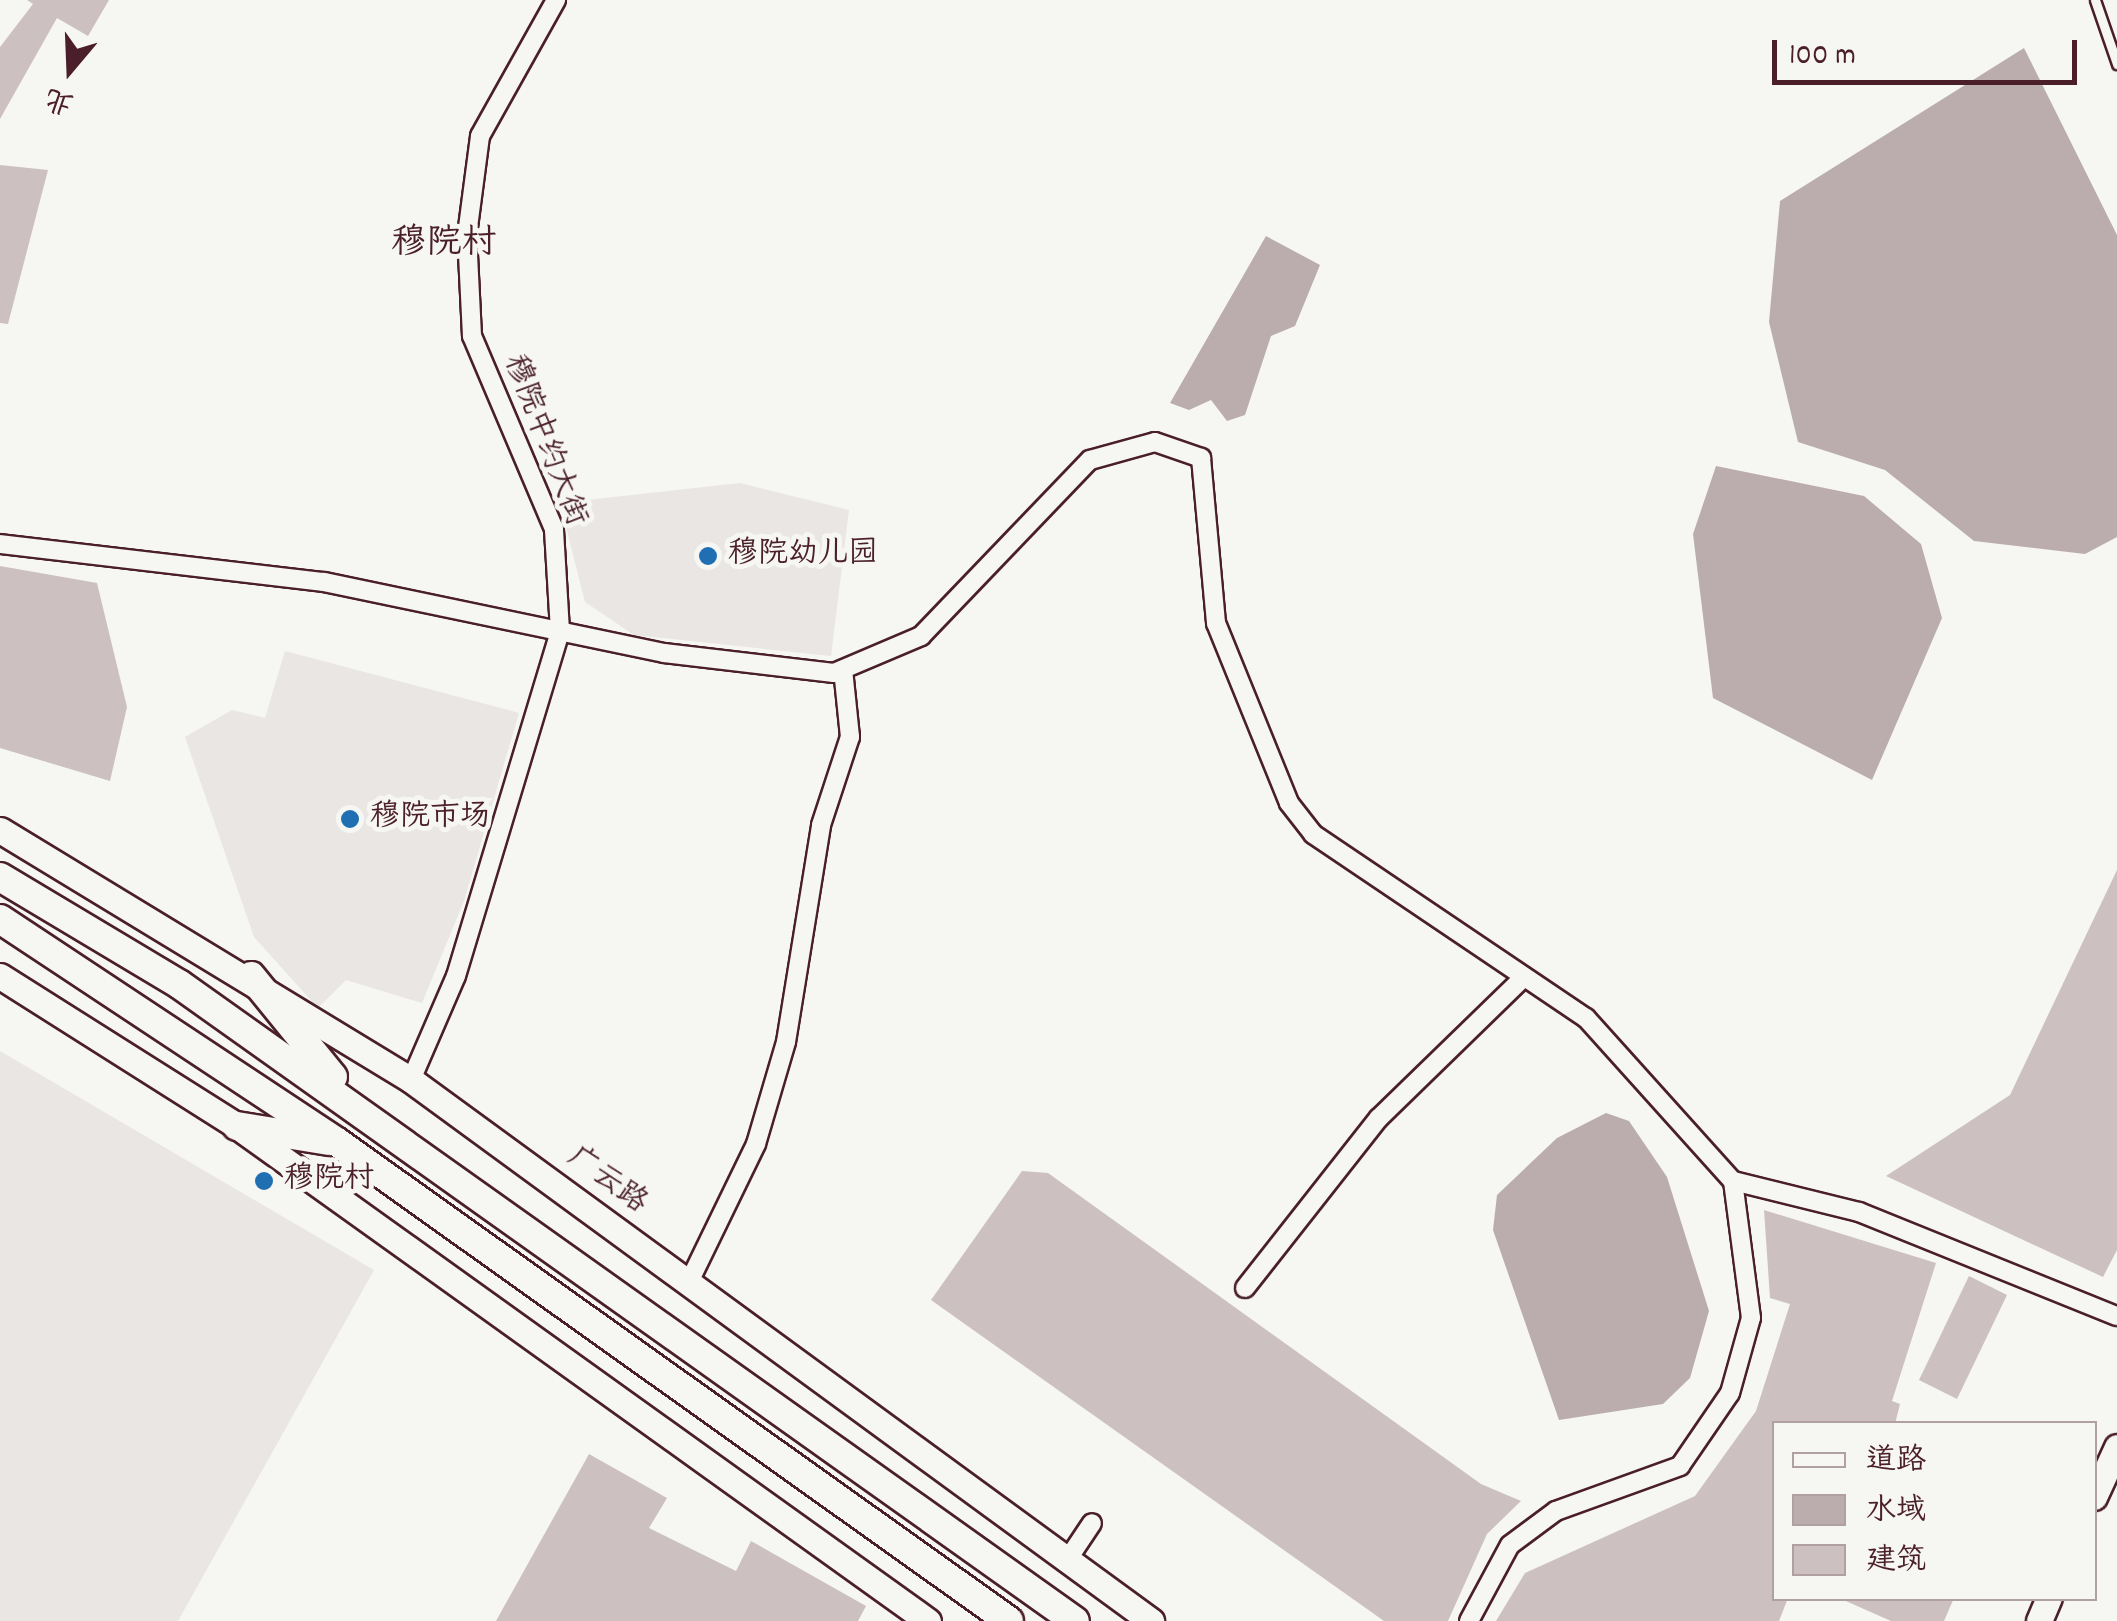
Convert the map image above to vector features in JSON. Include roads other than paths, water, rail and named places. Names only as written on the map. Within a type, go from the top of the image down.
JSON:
[{"type":"main road","name":"广云路","points":[[0,830],[251,976],[411,1080],[690,1280],[1151,1621]]},
{"type":"main road","points":[[0,877],[178,984],[1075,1621]]},
{"type":"main road","points":[[0,919],[337,1142],[1010,1621]]},
{"type":"main road","points":[[0,976],[237,1126],[928,1621]]},
{"type":"main road","points":[[251,976],[280,1021],[375,1121]]},
{"type":"main road","points":[[237,1126],[337,1142]]},
{"type":"main road","points":[[2097,1490],[2117,1447]]},
{"type":"street","name":"穆院中约大街","points":[[411,1080],[456,976],[560,631],[554,529],[472,336],[467,235],[480,136],[556,0]]},
{"type":"street","points":[[0,544],[307,579],[664,653],[843,669],[921,636],[1090,460],[1154,442],[1200,458],[1216,623],[1288,803],[1349,864],[1586,1018],[1734,1181],[1859,1212],[2117,1316]]},
{"type":"street","points":[[690,1280],[767,1107],[786,1042],[821,825],[850,737],[843,669]]},
{"type":"street","points":[[1245,1288],[1380,1118],[1524,978]]},
{"type":"street","points":[[1469,1621],[1510,1545],[1556,1512],[1680,1466],[1730,1393],[1751,1318],[1734,1181]]},
{"type":"street","points":[[1068,1559],[1092,1523]]},
{"type":"lane","points":[[2096,0],[2117,64]]},
{"type":"water","points":[[2024,48],[2117,235],[2117,537],[2085,554],[1974,541],[1885,470],[1798,442],[1769,322],[1780,201]]},
{"type":"water","points":[[1266,236],[1320,265],[1295,326],[1271,336],[1245,415],[1227,421],[1211,400],[1189,410],[1170,403]]},
{"type":"water","points":[[1716,466],[1864,496],[1921,544],[1942,618],[1872,780],[1713,698],[1693,534]]},
{"type":"water","points":[[1606,1113],[1629,1121],[1667,1177],[1709,1311],[1690,1378],[1663,1404],[1559,1420],[1493,1230],[1497,1195],[1557,1138]]},
{"type":"place","name":"穆院幼儿园","points":[[708,556]]},
{"type":"place","name":"穆院市场","points":[[350,819]]},
{"type":"place","name":"穆院村","points":[[264,1181]]},
{"type":"district","name":"穆院村","points":[[444,245]]}]
